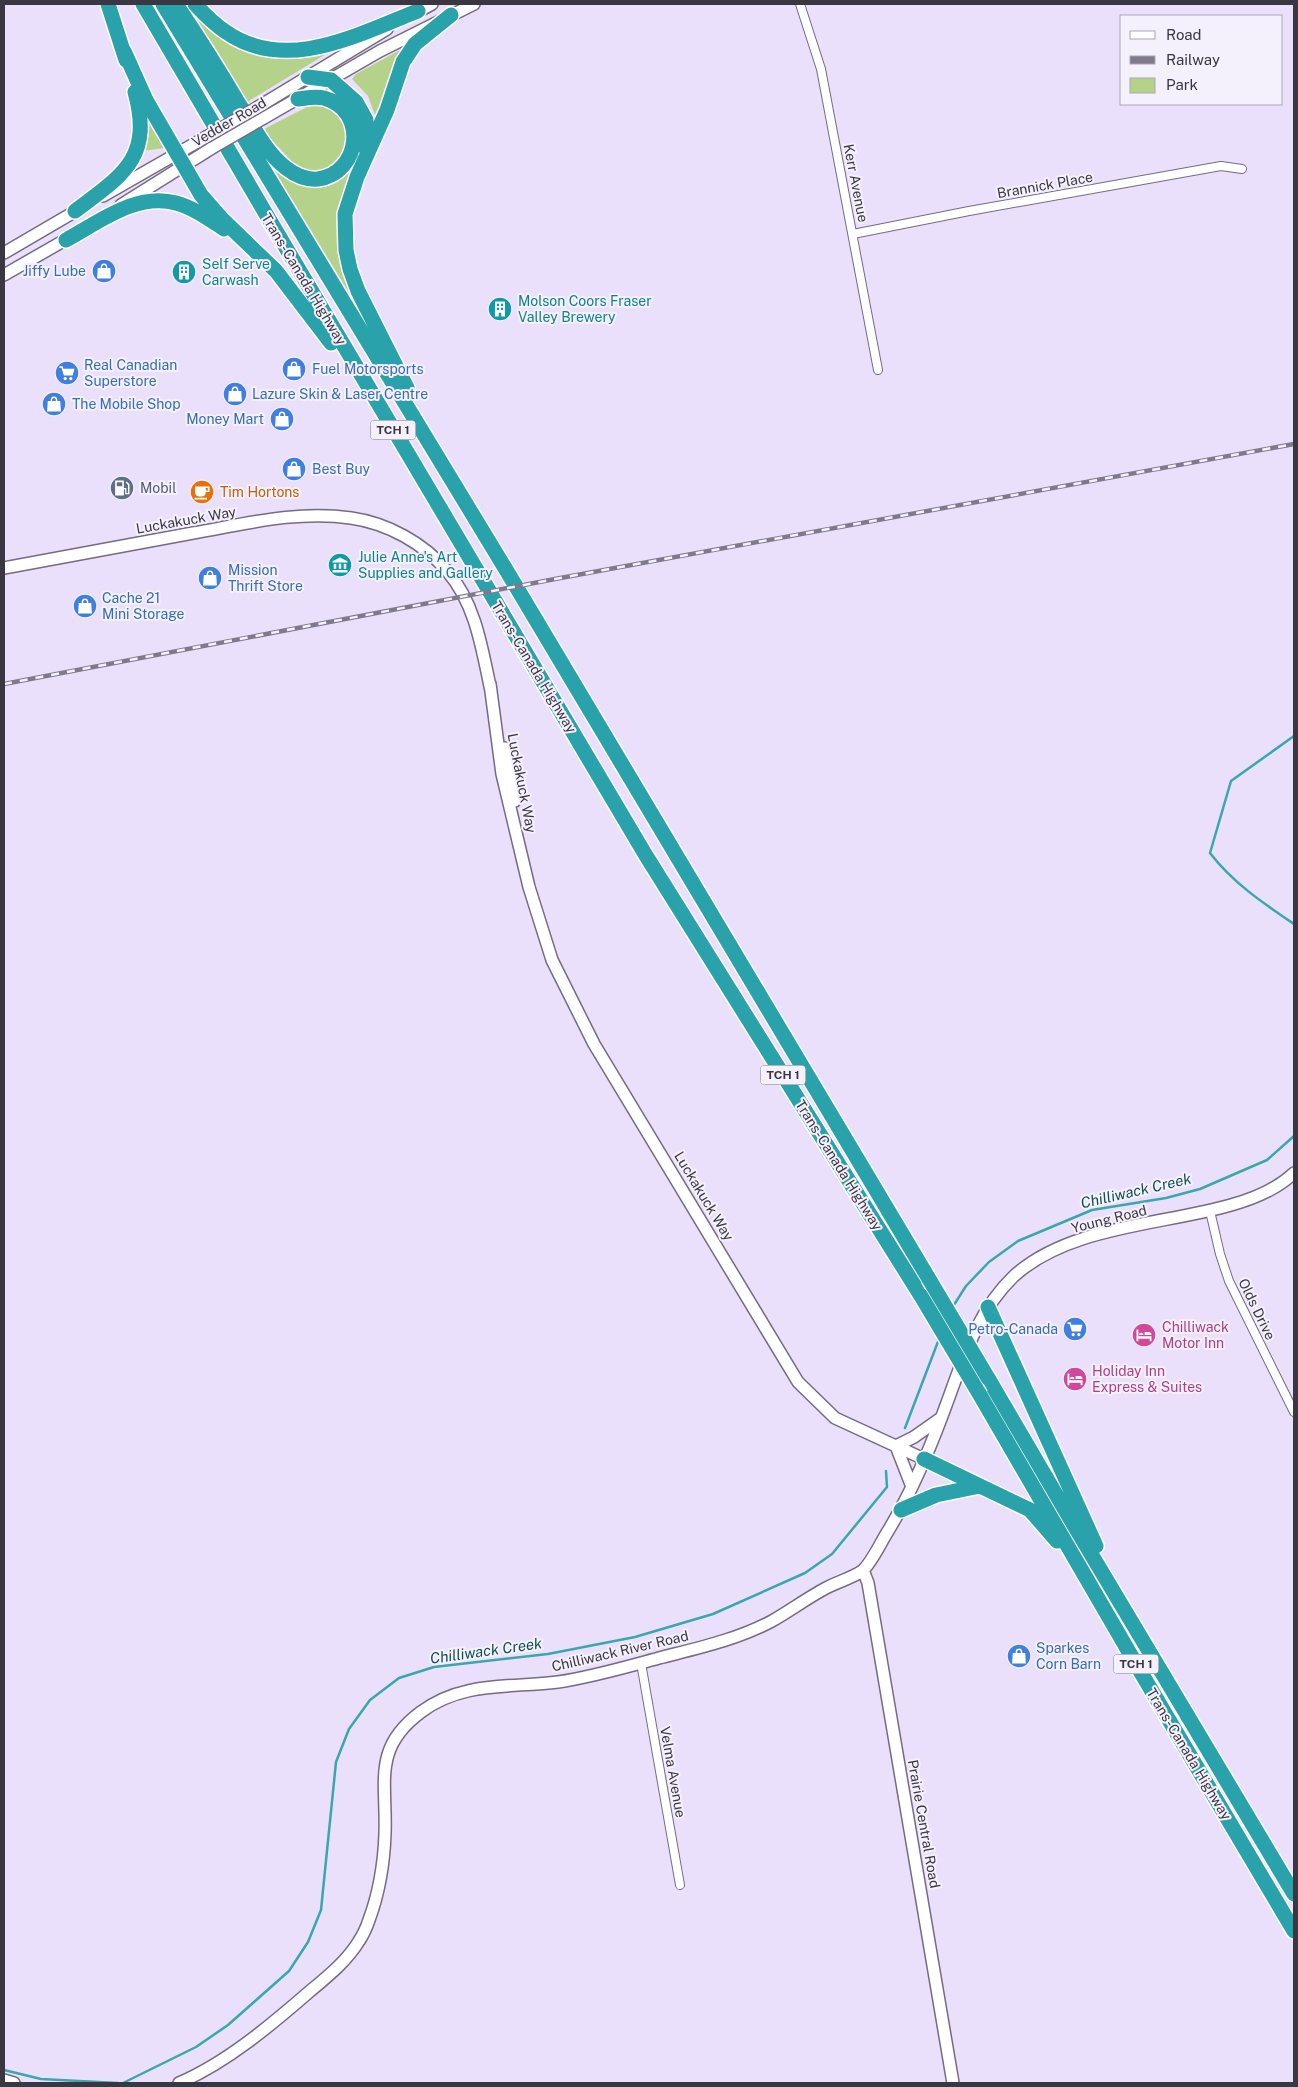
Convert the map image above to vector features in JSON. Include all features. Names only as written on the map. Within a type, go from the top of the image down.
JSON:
[{"type":"highway","points":[[75,212],[119,177],[129,165],[138,146],[141,117],[124,51],[108,4]]},
{"type":"highway","name":"Trans-Canada Highway","points":[[143,4],[645,854],[921,1296],[1294,1931]]},
{"type":"highway","name":"Trans-Canada Highway","points":[[163,4],[930,1279],[1075,1527],[1294,1894]]},
{"type":"highway","points":[[176,4],[259,135],[278,161],[296,174],[308,179],[316,179],[332,174],[347,162],[353,150],[355,134],[349,116],[341,107],[324,98],[298,99]]},
{"type":"highway","points":[[195,4],[220,27],[238,39],[262,49],[294,52],[330,44],[418,11]]},
{"type":"highway","points":[[451,15],[419,40],[403,62],[387,110],[366,155],[345,214],[346,250],[358,291],[400,376],[449,463],[504,568]]},
{"type":"highway","points":[[124,51],[146,100],[180,160],[210,206],[276,271],[317,323],[422,478]]},
{"type":"highway","points":[[308,76],[331,80],[362,110],[368,132],[366,155]]},
{"type":"highway","points":[[66,240],[132,205],[163,200],[176,203],[199,213],[247,243]]},
{"type":"highway","points":[[988,1307],[1103,1562],[1137,1621],[1160,1667]]},
{"type":"highway","points":[[924,1459],[1030,1510],[1055,1539],[1143,1676]]},
{"type":"highway","points":[[901,1510],[936,1495],[980,1486]]},
{"type":"main road","name":"Vedder Road","points":[[4,275],[66,240],[180,160],[206,137],[432,4]]},
{"type":"main road","name":"Vedder Road","points":[[4,253],[75,212],[180,160],[212,148],[380,51],[474,4]]},
{"type":"main road","name":"Luckakuck Way","points":[[4,568],[282,518],[336,516],[368,522],[407,538],[429,553],[448,571],[472,612],[479,634],[490,684],[502,774],[529,887],[552,960],[594,1044],[798,1382],[835,1418],[924,1459]]},
{"type":"main road","name":"Young Road","points":[[924,1459],[942,1418],[971,1339],[988,1307],[1002,1288],[1018,1272],[1054,1251],[1094,1235],[1210,1211],[1248,1200],[1286,1181],[1294,1173]]},
{"type":"main road","points":[[912,1487],[896,1446],[914,1437],[942,1418]]},
{"type":"main road","points":[[863,1570],[901,1510],[924,1459]]},
{"type":"main road","name":"Chilliwack River Road","points":[[179,2083],[238,2048],[283,2014],[326,1978],[360,1941],[376,1899],[382,1862],[385,1836],[383,1771],[391,1744],[403,1727],[421,1711],[443,1698],[470,1690],[494,1686],[557,1682],[641,1663],[739,1637],[774,1620],[830,1586],[863,1570]]},
{"type":"main road","name":"Prairie Central Road","points":[[863,1570],[868,1583],[953,2083]]},
{"type":"main road","points":[[4,2080],[14,2083]]},
{"type":"street","name":"Kerr Avenue","points":[[800,4],[821,69],[878,370]]},
{"type":"street","name":"Brannick Place","points":[[853,234],[969,211],[1221,166],[1242,169]]},
{"type":"street","name":"Olds Drive","points":[[1210,1211],[1220,1254],[1229,1281],[1294,1412]]},
{"type":"street","name":"Velma Avenue","points":[[641,1663],[680,1885]]},
{"type":"green space","points":[[181,4],[186,4],[205,24],[221,35],[326,49],[328,53],[247,102]]},
{"type":"green space","points":[[402,49],[404,51],[377,121],[368,96],[352,79],[356,74]]},
{"type":"green space","points":[[313,104],[333,110],[344,120],[348,134],[345,148],[338,161],[327,169],[313,172],[294,163],[264,129]]},
{"type":"green space","points":[[146,118],[164,148],[143,151]]},
{"type":"green space","points":[[260,147],[294,178],[353,162],[356,164],[345,197],[360,311]]},
{"type":"waterway","name":"Chilliwack Creek","points":[[1294,736],[1231,781],[1210,853],[1228,874],[1294,924]]},
{"type":"waterway","name":"Chilliwack Creek","points":[[952,1308],[966,1286],[989,1262],[1018,1241],[1092,1210],[1166,1198],[1200,1189],[1267,1160],[1294,1136]]},
{"type":"waterway","name":"Chilliwack Creek","points":[[905,1428],[939,1339]]},
{"type":"waterway","name":"Chilliwack Creek","points":[[123,2083],[196,2047],[228,2025],[289,1971],[308,1942],[321,1910],[336,1762],[349,1729],[370,1700],[399,1678],[434,1667],[548,1654],[635,1637],[713,1614],[805,1573],[832,1554],[887,1487],[886,1471]]},
{"type":"waterway","name":"Chilliwack Creek","points":[[4,2070],[41,2079],[118,2083]]},
{"type":"railway","points":[[4,684],[555,579],[1294,444]]},
{"type":"place","name":"Jiffy Lube","points":[[104,271]]},
{"type":"place","name":"Self Serve Carwash","points":[[184,272]]},
{"type":"place","name":"Molson Coors Fraser Valley Brewery","points":[[500,309]]},
{"type":"place","name":"Fuel Motorsports","points":[[294,369]]},
{"type":"place","name":"Real Canadian Superstore","points":[[67,373]]},
{"type":"place","name":"Lazure Skin & Laser Centre","points":[[235,394]]},
{"type":"place","name":"The Mobile Shop","points":[[54,404]]},
{"type":"place","name":"Money Mart","points":[[282,419]]},
{"type":"place","name":"Best Buy","points":[[294,469]]},
{"type":"place","name":"Mobil","points":[[122,488]]},
{"type":"place","name":"Tim Hortons","points":[[202,492]]},
{"type":"place","name":"Julie Anne's Art Supplies and Gallery","points":[[340,565]]},
{"type":"place","name":"Mission Thrift Store","points":[[210,578]]},
{"type":"place","name":"Cache 21 Mini Storage","points":[[85,606]]},
{"type":"place","name":"Petro-Canada","points":[[1075,1329]]},
{"type":"place","name":"Chilliwack Motor Inn","points":[[1144,1335]]},
{"type":"place","name":"Holiday Inn Express & Suites","points":[[1075,1379]]},
{"type":"place","name":"Sparkes Corn Barn","points":[[1019,1656]]}]
